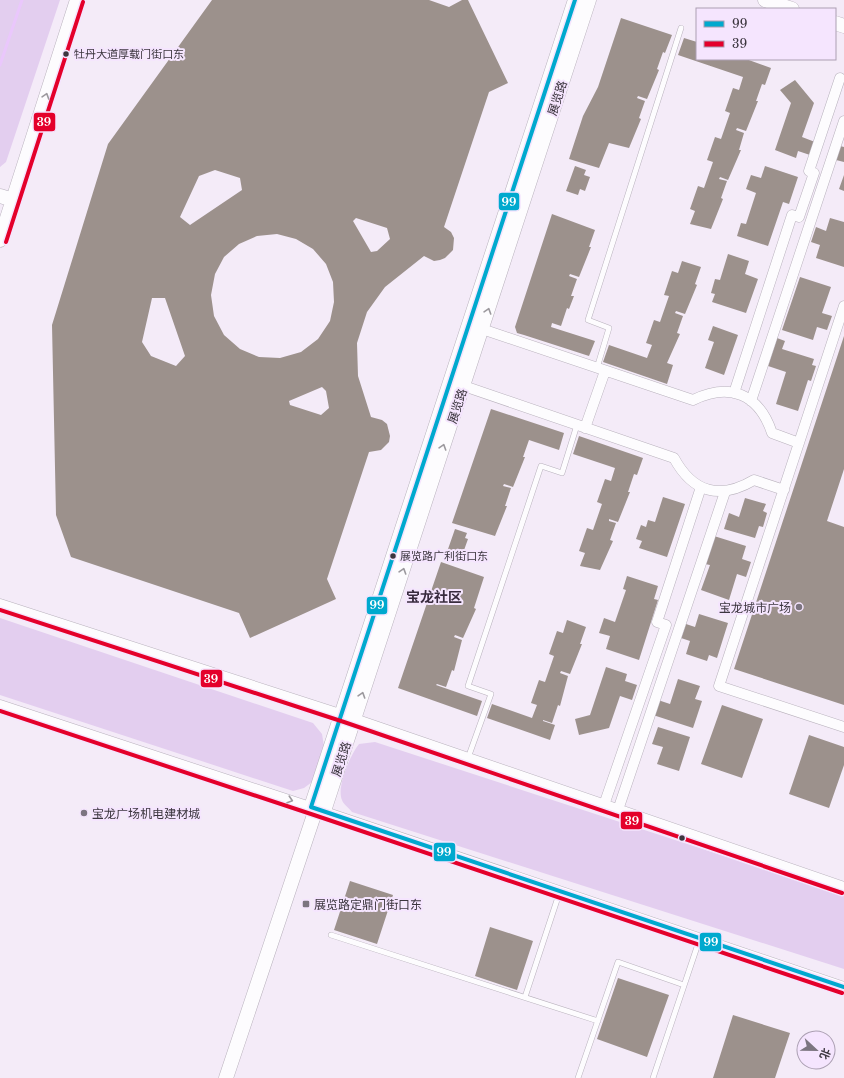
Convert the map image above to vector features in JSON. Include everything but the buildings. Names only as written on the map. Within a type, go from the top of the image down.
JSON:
[{"type":"street","points":[[0,240],[5,204],[77,0]]},
{"type":"street","name":"展览路","points":[[476,327],[575,0]]},
{"type":"street","name":"展览路","points":[[226,1078],[348,717],[457,383],[589,0]]},
{"type":"street","points":[[764,0],[789,8]]},
{"type":"street","points":[[734,393],[792,215],[799,217],[814,172],[809,171],[840,78]]},
{"type":"street","points":[[751,401],[844,121]]},
{"type":"street","points":[[844,306],[719,686],[844,727]]},
{"type":"street","points":[[476,327],[692,400],[708,392],[725,390],[742,394],[756,404],[766,417],[772,434],[799,443]]},
{"type":"street","points":[[581,426],[601,369]]},
{"type":"street","points":[[457,383],[674,458],[682,472],[694,483],[708,490],[725,492],[740,488],[754,480],[784,490]]},
{"type":"street","points":[[604,805],[666,625],[657,622],[701,487]]},
{"type":"street","points":[[618,810],[725,492]]},
{"type":"street","points":[[0,604],[348,717],[844,887]]},
{"type":"street","points":[[0,705],[317,809],[844,987]]},
{"type":"lane","points":[[601,369],[610,328],[588,320],[681,28]]},
{"type":"lane","points":[[468,758],[491,694],[468,686],[541,466],[562,473],[581,426]]},
{"type":"lane","points":[[525,997],[560,891]]},
{"type":"lane","points":[[331,935],[598,1021]]},
{"type":"lane","points":[[653,1078],[700,938]]},
{"type":"lane","points":[[578,1078],[618,962],[684,985]]},
{"type":"shaded area","points":[[0,0],[60,0],[6,162],[0,167]]},
{"type":"shaded area","points":[[0,618],[313,723],[322,734],[324,746],[312,782],[304,788],[293,791],[0,695]]},
{"type":"shaded area","points":[[375,742],[844,895],[844,969],[352,812],[343,802],[341,794],[345,771],[359,744]]},
{"type":"waterway","points":[[0,65],[22,0]]},
{"type":"transit line","name":"99","points":[[311,807],[575,0]]},
{"type":"transit line","name":"39","points":[[6,242],[83,2]]},
{"type":"transit line","name":"39","points":[[0,610],[344,722],[842,893]]},
{"type":"transit line","name":"39","points":[[0,711],[842,993]]},
{"type":"transit line","name":"99","points":[[311,807],[844,987]]},
{"type":"place","name":"牡丹大道厚载门街口东","points":[[66,54]]},
{"type":"place","name":"展览路广利街口东","points":[[393,556]]},
{"type":"place","name":"宝龙城市广场","points":[[799,607]]},
{"type":"place","name":"宝龙广场机电建材城","points":[[84,813]]},
{"type":"place","name":"展览路定鼎门街口东","points":[[306,904]]},
{"type":"district","name":"宝龙社区","points":[[434,597]]}]
